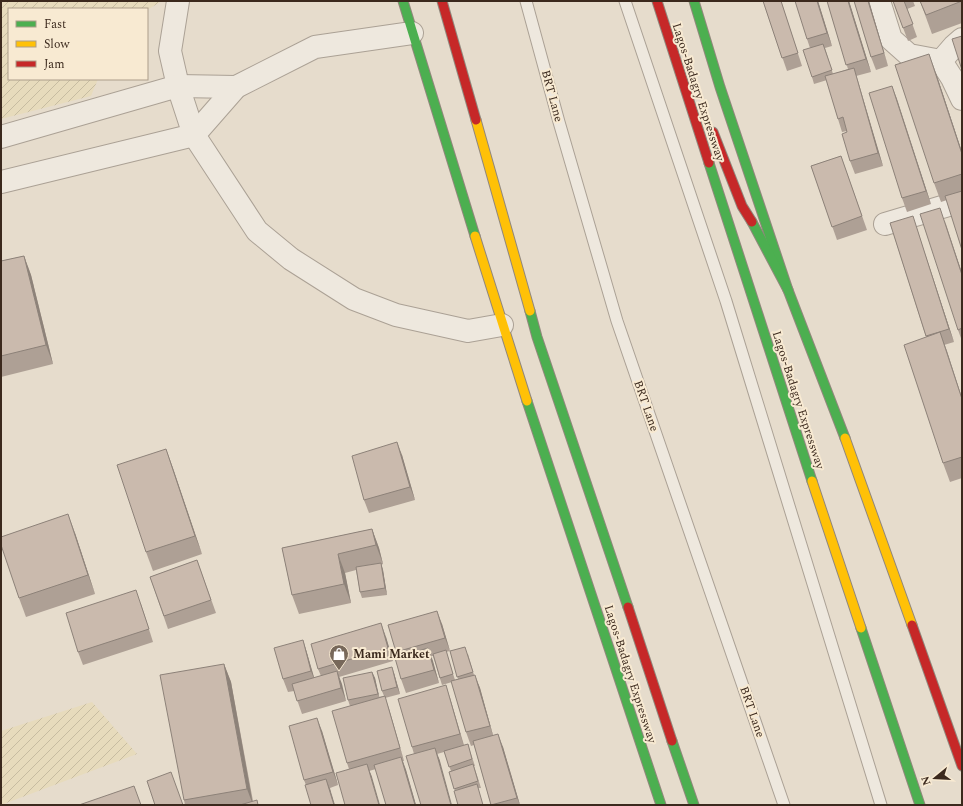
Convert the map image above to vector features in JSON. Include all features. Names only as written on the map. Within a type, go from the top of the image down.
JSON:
[{"type":"main road","name":"Lagos-Badagry Expressway","points":[[403,1],[502,325],[661,805]]},
{"type":"main road","name":"Lagos-Badagry Expressway","points":[[442,1],[538,337],[694,805]]},
{"type":"main road","name":"Lagos-Badagry Expressway","points":[[657,1],[751,296],[920,805]]},
{"type":"main road","points":[[661,1],[690,74]]},
{"type":"main road","name":"Lagos-Badagry Expressway","points":[[694,1],[720,87],[788,290],[831,400],[962,766]]},
{"type":"main road","points":[[710,126],[742,206],[759,234],[788,290]]},
{"type":"street","points":[[178,1],[170,51],[178,86],[194,134],[257,231],[291,259],[354,299],[396,315],[468,331],[502,325]]},
{"type":"street","points":[[879,1],[891,39],[909,55],[941,61],[952,78],[962,99]]},
{"type":"street","points":[[1,182],[194,134],[236,87],[314,47],[412,33]]},
{"type":"street","points":[[941,61],[962,39]]},
{"type":"street","points":[[1,137],[178,86],[236,87]]},
{"type":"street","points":[[885,224],[962,201]]},
{"type":"lane","name":"BRT Lane","points":[[526,1],[559,122],[617,322],[784,805]]},
{"type":"lane","points":[[625,1],[726,301],[881,805]]},
{"type":"shaded area","points":[[1,1],[162,1],[148,9],[148,8],[8,8],[8,80],[98,80],[91,96],[1,119]]},
{"type":"shaded area","points":[[92,702],[137,754],[1,805],[1,731]]},
{"type":"building","points":[[763,1],[781,1],[798,53],[782,58]]},
{"type":"building","points":[[795,1],[817,1],[827,33],[807,39]]},
{"type":"building","points":[[827,1],[848,1],[866,59],[846,65]]},
{"type":"building","points":[[854,1],[868,1],[884,53],[871,57]]},
{"type":"building","points":[[893,1],[904,1],[913,24],[903,28]]},
{"type":"building","points":[[920,1],[962,1],[926,15]]},
{"type":"building","points":[[962,36],[962,70],[952,39]]},
{"type":"building","points":[[823,44],[832,70],[812,77],[803,50]]},
{"type":"building","points":[[929,54],[962,154],[962,174],[934,183],[895,65]]},
{"type":"building","points":[[854,68],[878,153],[850,161],[842,134],[847,132],[843,117],[838,119],[825,76]]},
{"type":"building","points":[[892,86],[926,191],[902,198],[869,93]]},
{"type":"building","points":[[841,156],[862,216],[832,227],[811,166]]},
{"type":"building","points":[[962,191],[962,250],[945,196]]},
{"type":"building","points":[[940,208],[962,275],[962,328],[958,330],[920,214]]},
{"type":"building","points":[[913,216],[949,329],[926,336],[890,223]]},
{"type":"building","points":[[24,256],[46,345],[1,356],[1,261]]},
{"type":"building","points":[[940,332],[962,399],[962,457],[943,463],[904,345]]},
{"type":"building","points":[[397,442],[410,487],[364,500],[352,456]]},
{"type":"building","points":[[166,449],[195,536],[146,552],[117,465]]},
{"type":"building","points":[[68,514],[88,575],[19,598],[1,545],[1,537]]},
{"type":"building","points":[[372,529],[376,545],[338,554],[344,584],[292,595],[282,548]]},
{"type":"building","points":[[197,560],[211,600],[164,616],[150,577]]},
{"type":"building","points":[[381,563],[385,588],[360,592],[356,567]]},
{"type":"building","points":[[136,590],[149,629],[78,652],[66,613]]},
{"type":"building","points":[[437,611],[445,638],[396,652],[388,625]]},
{"type":"building","points":[[381,623],[388,648],[318,669],[311,644]]},
{"type":"building","points":[[303,640],[311,671],[283,679],[274,648]]},
{"type":"building","points":[[465,647],[473,672],[457,677],[450,651]]},
{"type":"building","points":[[428,648],[434,670],[401,679],[395,658]]},
{"type":"building","points":[[446,650],[453,674],[440,678],[433,654]]},
{"type":"building","points":[[224,664],[247,789],[184,800],[160,675]]},
{"type":"building","points":[[392,667],[397,687],[382,691],[377,671]]},
{"type":"building","points":[[337,671],[341,688],[297,701],[292,684]]},
{"type":"building","points":[[372,672],[378,694],[348,700],[343,678]]},
{"type":"building","points":[[475,675],[490,726],[466,732],[451,681]]},
{"type":"building","points":[[446,685],[460,734],[412,747],[398,699]]},
{"type":"building","points":[[385,696],[400,748],[347,763],[332,711]]},
{"type":"building","points":[[317,718],[333,772],[304,780],[289,726]]},
{"type":"building","points":[[498,734],[517,798],[491,805],[473,741]]},
{"type":"building","points":[[468,744],[472,759],[449,767],[444,751]]},
{"type":"building","points":[[435,748],[451,805],[421,805],[406,756]]},
{"type":"building","points":[[401,757],[415,805],[386,805],[374,765]]},
{"type":"building","points":[[367,764],[379,805],[345,805],[336,773]]},
{"type":"building","points":[[473,764],[478,781],[454,789],[449,772]]},
{"type":"building","points":[[171,772],[183,805],[155,805],[147,781]]},
{"type":"building","points":[[326,779],[334,805],[311,805],[305,785]]},
{"type":"building","points":[[477,784],[483,805],[458,805],[454,791]]},
{"type":"building","points":[[134,786],[141,805],[79,805]]},
{"type":"building","points":[[257,800],[258,805],[240,805]]},
{"type":"traffic: fast","points":[[403,1],[475,236]]},
{"type":"traffic: fast","points":[[694,1],[720,87],[788,290],[845,438]]},
{"type":"traffic: fast","points":[[709,163],[812,481]]},
{"type":"traffic: fast","points":[[752,222],[788,290]]},
{"type":"traffic: fast","points":[[530,311],[537,337],[628,607]]},
{"type":"traffic: fast","points":[[527,401],[661,805]]},
{"type":"traffic: fast","points":[[861,628],[920,805]]},
{"type":"traffic: fast","points":[[672,741],[694,805]]},
{"type":"traffic: slow","points":[[476,120],[530,311]]},
{"type":"traffic: slow","points":[[475,236],[527,401]]},
{"type":"traffic: slow","points":[[845,438],[912,625]]},
{"type":"traffic: slow","points":[[812,481],[861,628]]},
{"type":"traffic: jam","points":[[442,1],[476,120]]},
{"type":"traffic: jam","points":[[657,1],[709,163]]},
{"type":"traffic: jam","points":[[713,132],[742,206],[752,222]]},
{"type":"traffic: jam","points":[[628,607],[672,741]]},
{"type":"traffic: jam","points":[[912,625],[962,766]]},
{"type":"place","name":"Mami Market","points":[[339,671]]}]
